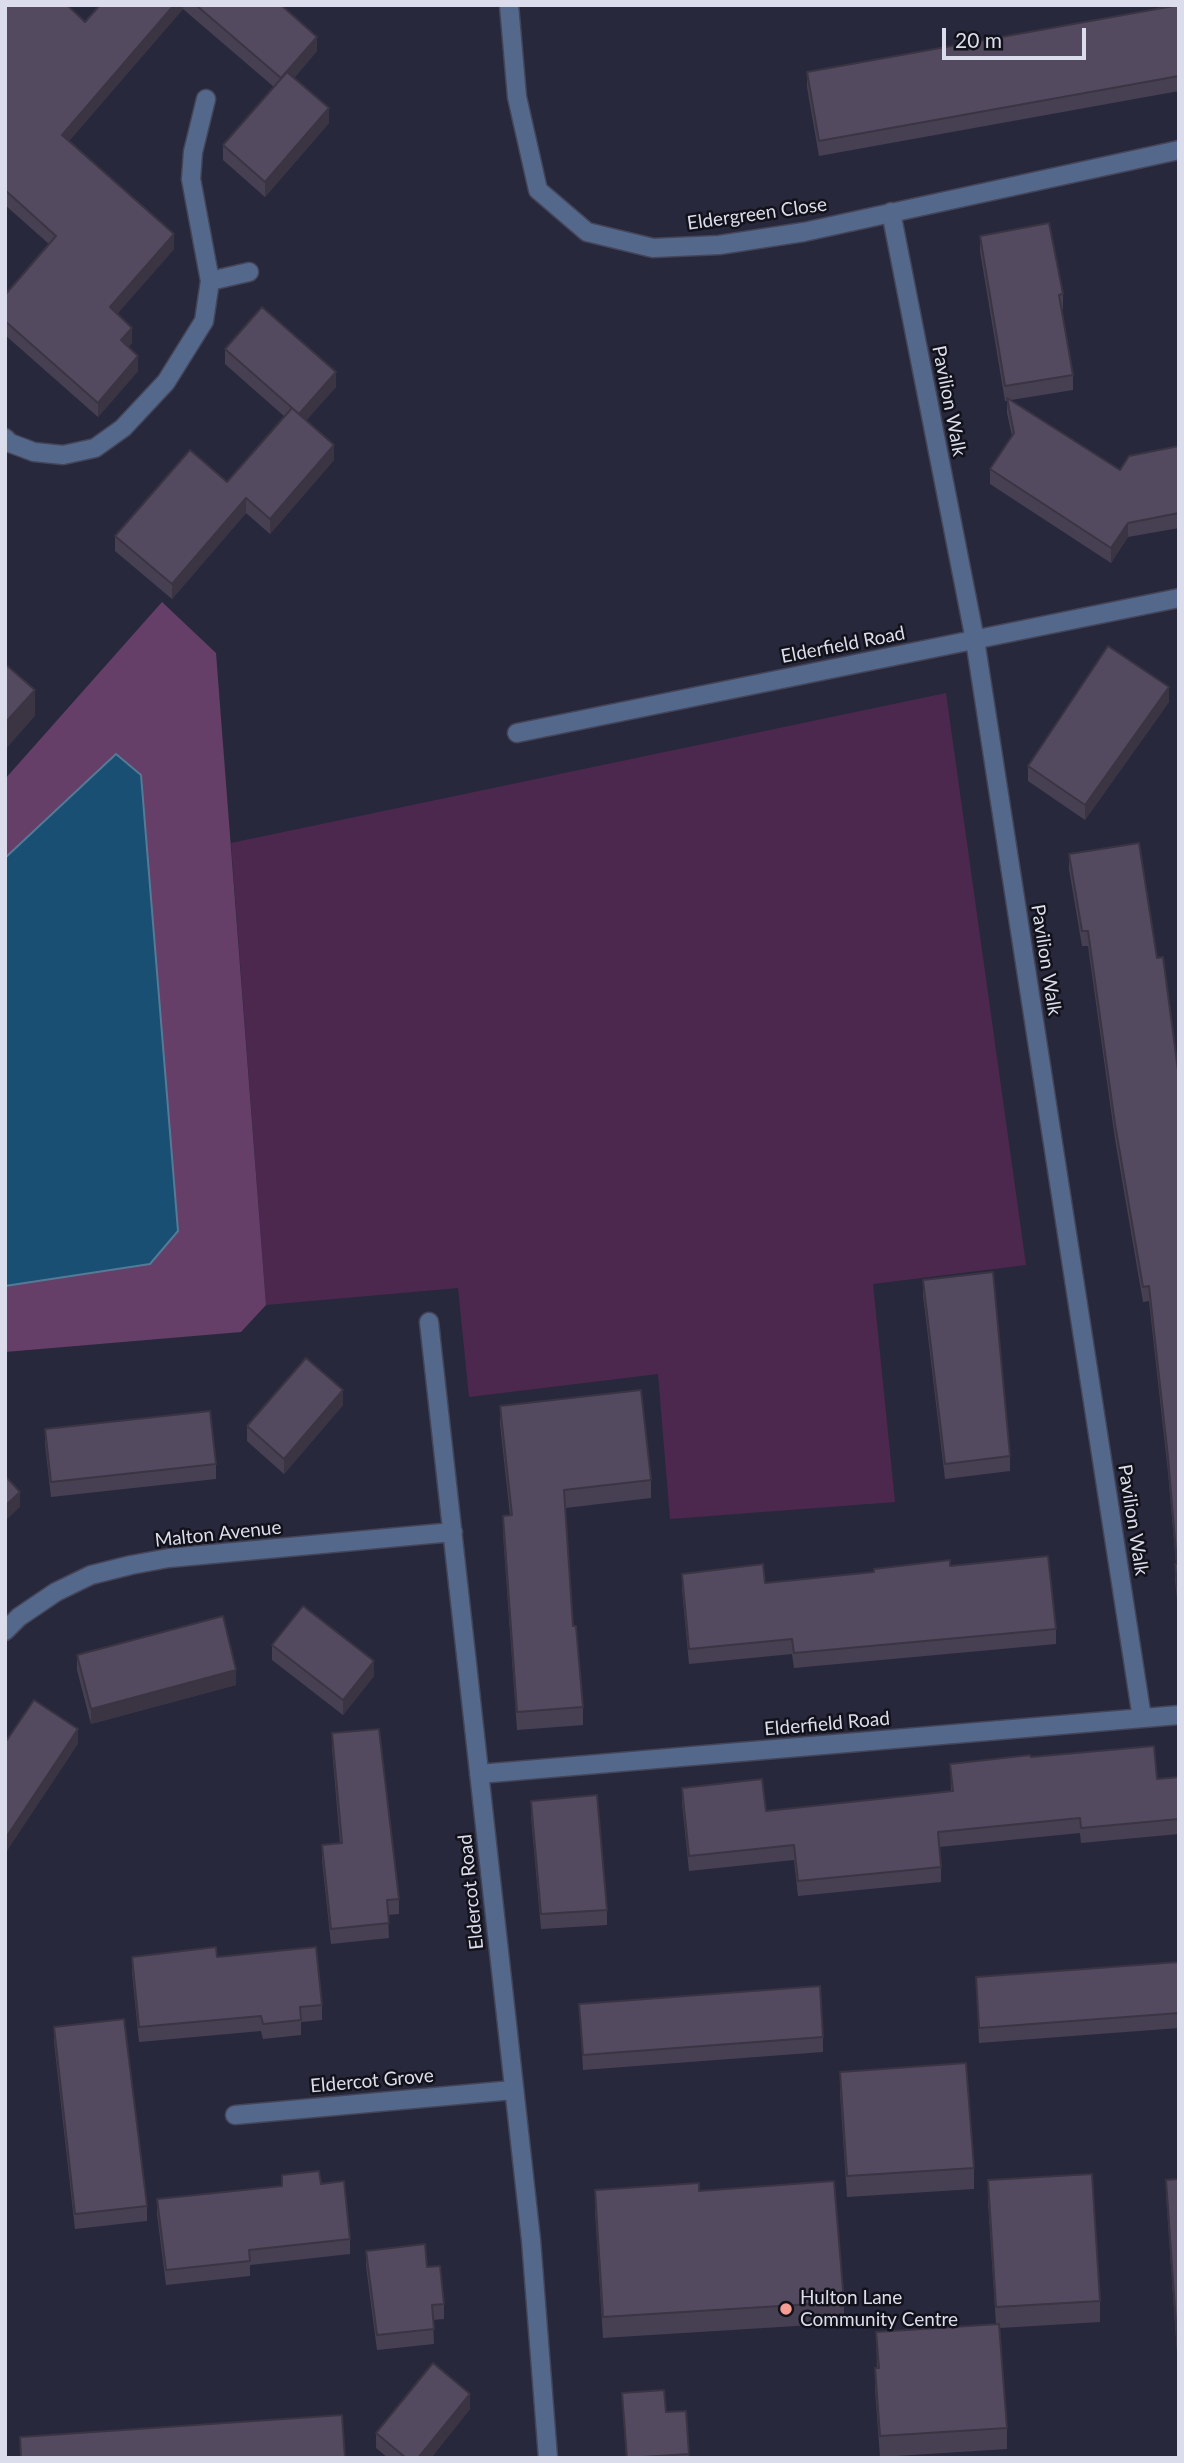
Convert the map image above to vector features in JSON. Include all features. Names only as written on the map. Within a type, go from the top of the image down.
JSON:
[{"type":"street","name":"Eldergreen Close","points":[[509,5],[517,97],[538,190],[587,232],[653,248],[719,245],[804,232],[1179,150]]},
{"type":"street","points":[[5,438],[10,443],[34,452],[63,454],[95,448],[123,428],[166,382],[204,321],[210,281],[191,179],[193,152],[206,99]]},
{"type":"street","name":"Pavilion Walk","points":[[891,212],[975,640],[1142,1718]]},
{"type":"street","points":[[210,281],[249,272]]},
{"type":"street","name":"Elderfield Road","points":[[517,733],[1179,598]]},
{"type":"street","name":"Eldercot Road","points":[[429,1322],[531,2240],[548,2458]]},
{"type":"street","name":"Malton Avenue","points":[[5,1631],[19,1617],[55,1592],[91,1575],[131,1565],[169,1558],[453,1532]]},
{"type":"street","name":"Elderfield Road","points":[[479,1774],[1179,1715]]},
{"type":"street","name":"Eldercot Grove","points":[[235,2115],[513,2090]]},
{"type":"shaded area","points":[[162,602],[216,653],[266,1305],[241,1332],[5,1352],[5,1286],[150,1264],[116,754],[5,858],[5,779]]},
{"type":"shaded area","points":[[946,693],[1026,1265],[873,1284],[895,1502],[670,1519],[658,1374],[469,1397],[458,1288],[266,1305],[231,843]]},
{"type":"water","points":[[116,754],[141,775],[178,1231],[150,1264],[5,1286],[5,858]]},
{"type":"building","points":[[5,5],[67,5],[85,22],[100,5],[174,5],[62,135],[174,234],[110,307],[132,328],[121,340],[138,356],[98,403],[5,321],[5,295],[56,236],[5,190]]},
{"type":"building","points":[[196,5],[281,5],[317,37],[281,78]]},
{"type":"building","points":[[1179,5],[1179,76],[819,141],[807,72]]},
{"type":"building","points":[[287,72],[329,108],[265,182],[223,145]]},
{"type":"building","points":[[1049,223],[1063,294],[1059,295],[1073,375],[1005,386],[980,236]]},
{"type":"building","points":[[262,307],[336,372],[299,414],[225,349]]},
{"type":"building","points":[[1007,398],[1120,470],[1129,456],[1179,446],[1179,513],[1128,523],[1111,548],[990,469],[1014,433]]},
{"type":"building","points":[[292,408],[334,445],[270,519],[246,498],[172,584],[115,536],[190,450],[227,482]]},
{"type":"building","points":[[1108,646],[1169,687],[1085,805],[1028,766]]},
{"type":"building","points":[[5,664],[35,690],[5,723]]},
{"type":"building","points":[[1139,843],[1157,958],[1163,957],[1179,1078],[1179,1603],[1168,1457],[1149,1286],[1143,1287],[1115,1124],[1088,931],[1082,931],[1069,854]]},
{"type":"building","points":[[993,1272],[1010,1456],[945,1464],[923,1280]]},
{"type":"building","points":[[306,1358],[343,1390],[284,1459],[247,1426]]},
{"type":"building","points":[[641,1390],[651,1480],[564,1490],[573,1626],[576,1626],[583,1707],[517,1712],[503,1516],[512,1515],[500,1406]]},
{"type":"building","points":[[210,1411],[216,1464],[51,1482],[45,1429]]},
{"type":"building","points":[[5,1476],[20,1492],[5,1506]]},
{"type":"building","points":[[1048,1556],[1056,1629],[794,1653],[792,1639],[689,1649],[682,1574],[763,1564],[765,1583],[874,1572],[874,1569],[950,1560],[950,1566]]},
{"type":"building","points":[[303,1606],[374,1661],[343,1700],[272,1645]]},
{"type":"building","points":[[223,1616],[236,1670],[91,1709],[77,1655]]},
{"type":"building","points":[[34,1700],[78,1729],[5,1839],[5,1743]]},
{"type":"building","points":[[379,1729],[399,1899],[387,1900],[389,1923],[331,1929],[322,1845],[342,1843],[332,1733]]},
{"type":"building","points":[[1154,1746],[1157,1779],[1179,1777],[1179,1819],[1081,1828],[1080,1818],[938,1832],[941,1867],[798,1881],[794,1845],[689,1856],[682,1788],[762,1779],[766,1811],[953,1791],[950,1764]]},
{"type":"building","points":[[597,1795],[607,1910],[541,1914],[531,1801]]},
{"type":"building","points":[[216,1947],[217,1957],[316,1947],[322,2005],[300,2007],[301,2020],[263,2024],[261,2016],[139,2027],[132,1957]]},
{"type":"building","points":[[1179,1962],[1179,2013],[979,2028],[976,1977]]},
{"type":"building","points":[[820,1986],[823,2037],[583,2055],[579,2004]]},
{"type":"building","points":[[124,2019],[147,2206],[75,2214],[54,2027]]},
{"type":"building","points":[[966,2063],[974,2168],[847,2176],[840,2072]]},
{"type":"building","points":[[319,2171],[321,2184],[344,2181],[350,2239],[249,2250],[250,2261],[166,2270],[157,2199],[282,2186],[282,2175]]},
{"type":"building","points":[[1092,2174],[1100,2301],[996,2307],[988,2180]]},
{"type":"building","points":[[1179,2179],[1179,2366],[1166,2180]]},
{"type":"building","points":[[834,2181],[844,2302],[603,2317],[595,2190],[699,2183],[699,2191]]},
{"type":"building","points":[[425,2244],[427,2267],[440,2266],[444,2304],[432,2305],[434,2329],[377,2335],[366,2251]]},
{"type":"building","points":[[999,2324],[1007,2428],[880,2436],[875,2368],[879,2368],[876,2332]]},
{"type":"building","points":[[433,2363],[470,2394],[418,2458],[406,2458],[376,2433]]},
{"type":"building","points":[[664,2390],[666,2412],[686,2411],[689,2454],[627,2458],[622,2393]]},
{"type":"building","points":[[342,2415],[345,2458],[21,2458],[20,2437]]},
{"type":"place","name":"Hulton Lane Community Centre","points":[[786,2309]]}]
